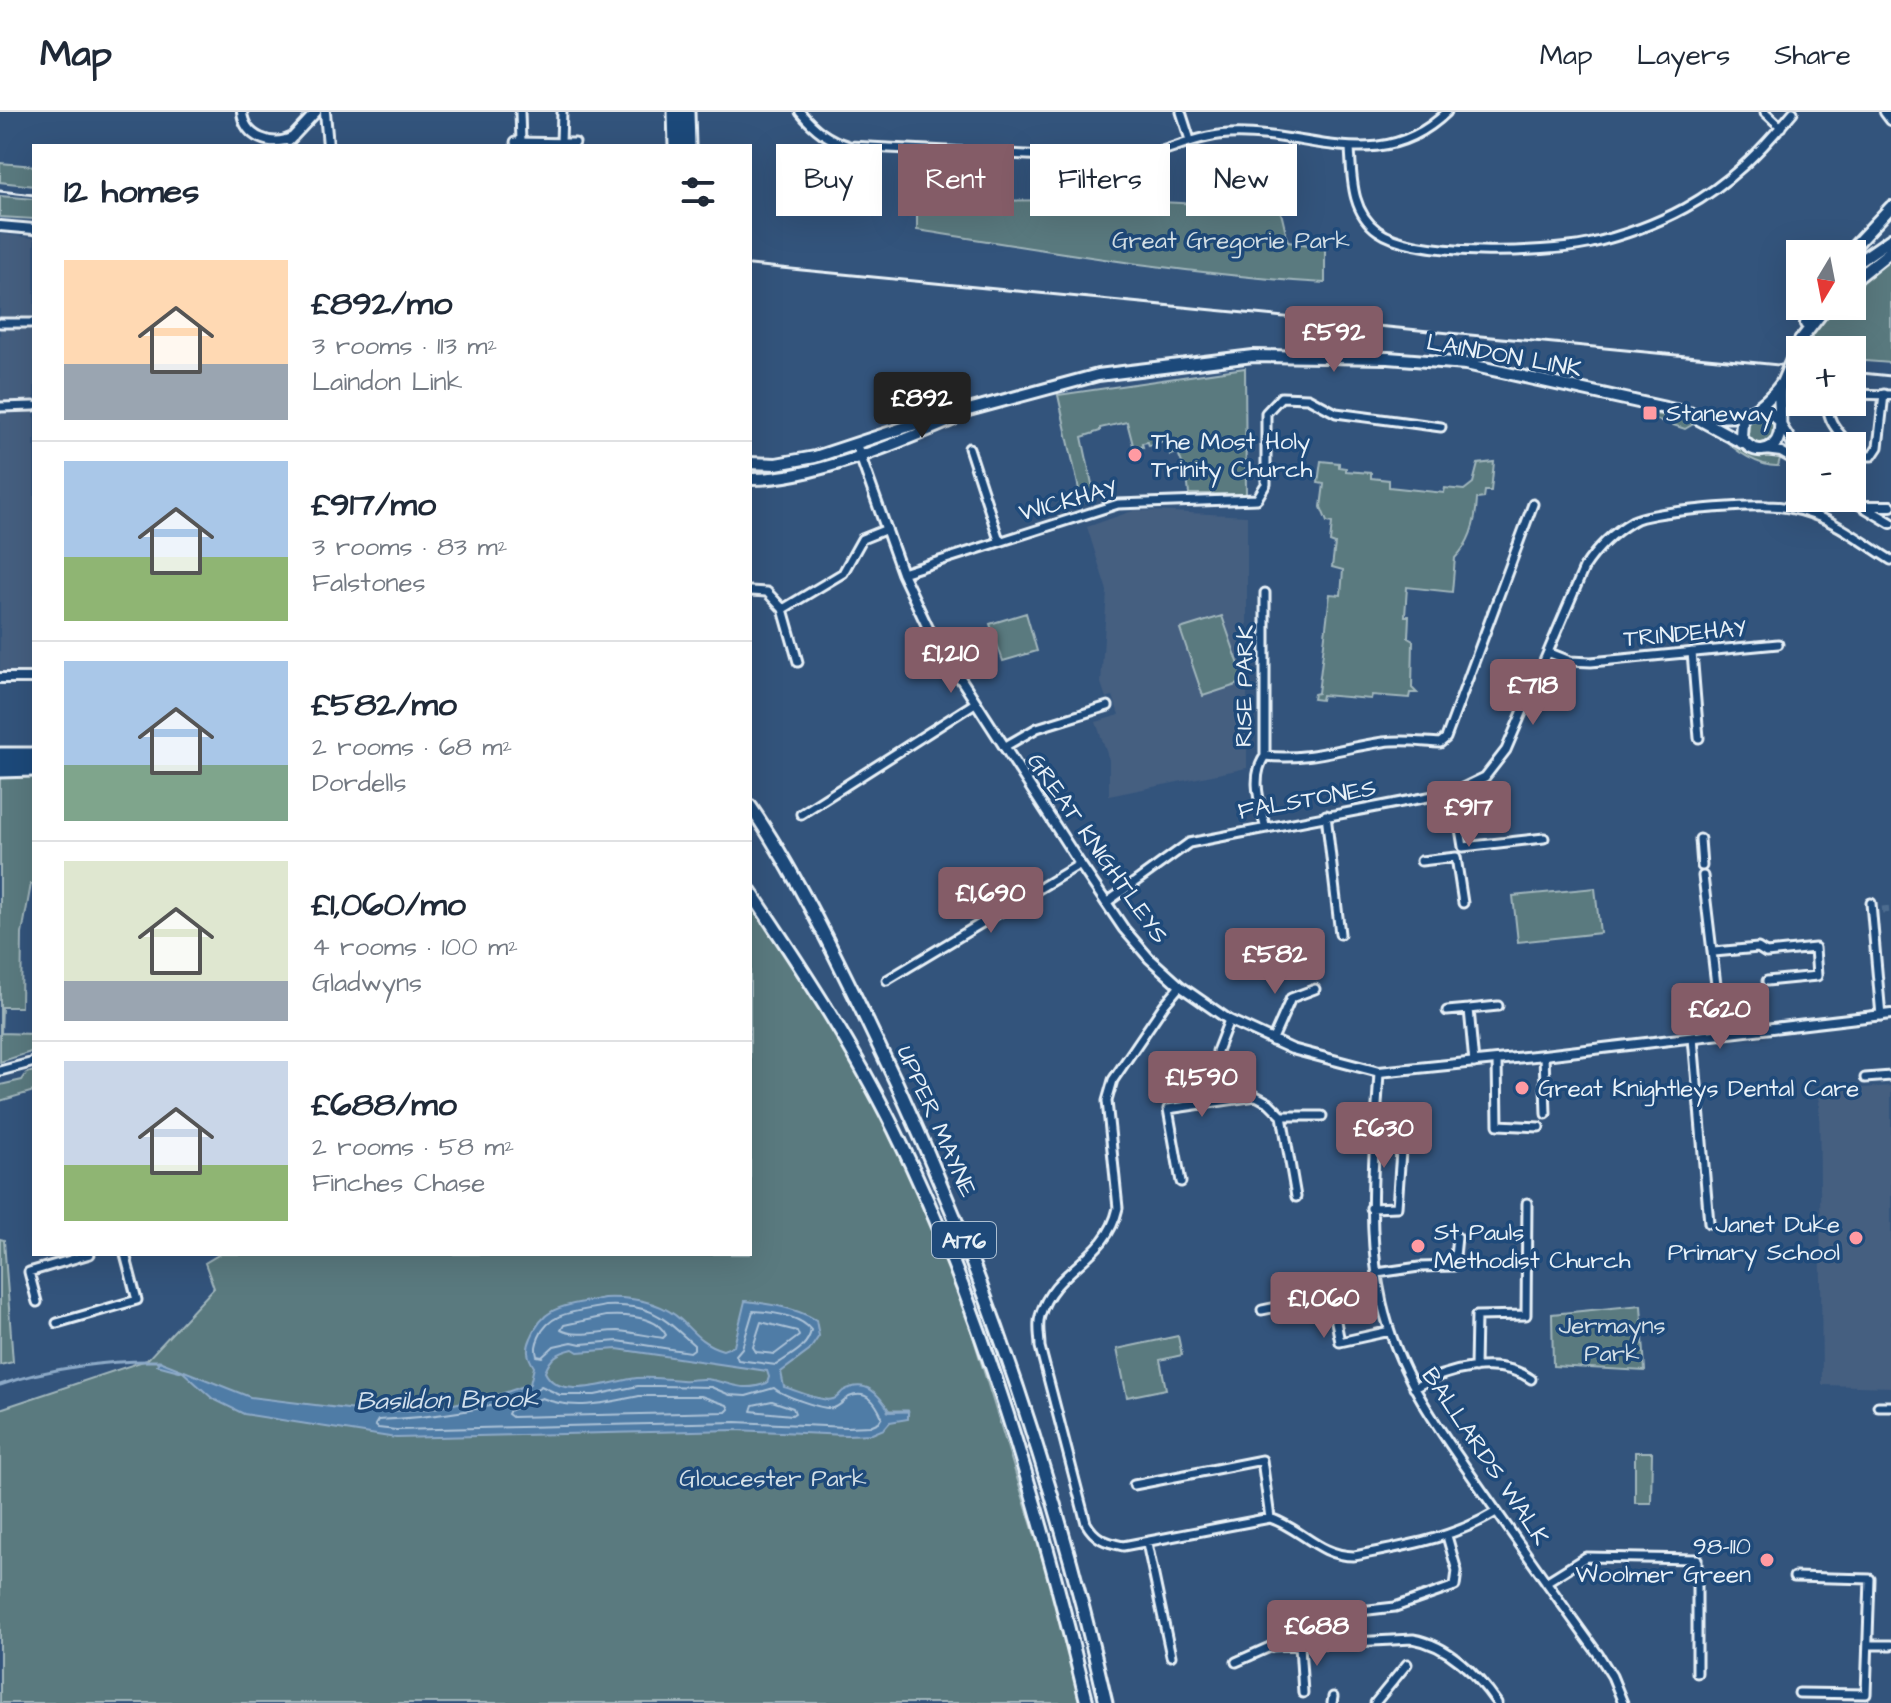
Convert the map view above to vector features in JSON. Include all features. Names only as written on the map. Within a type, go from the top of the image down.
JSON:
[{"type":"main road","points":[[674,112],[675,144]]},
{"type":"main road","points":[[688,112],[689,144]]},
{"type":"main road","points":[[1860,240],[1891,207]]},
{"type":"main road","points":[[1866,257],[1890,241]]},
{"type":"main road","points":[[1866,269],[1890,241]]},
{"type":"main road","points":[[1804,336],[1816,320]]},
{"type":"main road","name":"LAINDON LINK","points":[[752,463],[795,461],[858,449],[935,427],[979,407],[1098,375],[1253,356],[1388,358],[1466,364],[1688,413],[1731,418],[1750,411]]},
{"type":"main road","points":[[1782,383],[1768,399],[1750,411],[1740,427],[1741,437],[1749,447],[1765,450],[1778,439],[1778,399],[1786,374]]},
{"type":"main road","points":[[1750,411],[1767,410],[1780,423]]},
{"type":"main road","name":"LAINDON LINK","points":[[1688,413],[1749,447]]},
{"type":"main road","name":"LAINDON LINK","points":[[752,479],[799,473],[858,449]]},
{"type":"main road","points":[[0,754],[32,754]]},
{"type":"main road","points":[[0,763],[32,763]]},
{"type":"main road","points":[[0,771],[32,770]]},
{"type":"main road","name":"UPPER MAYNE","points":[[752,809],[825,937],[866,1019],[975,1266],[1055,1502],[1106,1703]]},
{"type":"main road","name":"UPPER MAYNE","points":[[752,894],[810,981],[865,1076],[904,1151],[947,1246],[1005,1404],[1032,1491],[1087,1703]]},
{"type":"street","points":[[242,112],[245,126],[255,136],[279,141],[293,137]]},
{"type":"street","points":[[286,144],[316,112]]},
{"type":"street","points":[[325,112],[328,144]]},
{"type":"street","points":[[520,112],[518,142],[575,143]]},
{"type":"street","points":[[561,143],[562,112]]},
{"type":"street","points":[[682,112],[682,144]]},
{"type":"street","points":[[800,112],[831,141],[849,146],[1127,160],[1160,153],[1190,140],[1228,134],[1258,135],[1350,148],[1400,143],[1434,125],[1447,112]]},
{"type":"street","points":[[1181,112],[1190,140]]},
{"type":"street","points":[[1765,112],[1781,127]]},
{"type":"street","points":[[1350,148],[1352,186],[1360,211],[1379,231],[1408,244],[1514,250],[1586,244],[1654,224],[1705,196],[1733,176],[1757,155],[1793,112]]},
{"type":"street","points":[[1885,112],[1891,120]]},
{"type":"street","points":[[0,229],[32,230]]},
{"type":"street","points":[[0,323],[32,323]]},
{"type":"street","points":[[1866,394],[1887,395],[1878,447],[1872,456],[1866,456]]},
{"type":"street","name":"WICKHAY","points":[[902,573],[1118,504],[1257,499],[1266,484],[1266,413],[1281,397],[1308,398],[1336,413],[1441,427]]},
{"type":"street","points":[[0,407],[32,406]]},
{"type":"street","points":[[1780,423],[1786,433]]},
{"type":"street","name":"WICKHAY","points":[[969,448],[999,540]]},
{"type":"street","name":"GREAT KNIGHTLEYS","points":[[858,449],[902,573],[928,628],[975,703],[1106,903],[1149,958],[1180,986],[1229,1020],[1272,1041],[1314,1056],[1379,1072],[1886,1015]]},
{"type":"street","points":[[1765,450],[1786,455]]},
{"type":"street","points":[[1265,756],[1303,758],[1382,742],[1440,743],[1446,738],[1533,504]]},
{"type":"street","points":[[1866,505],[1876,508],[1891,506]]},
{"type":"street","name":"FALSTONES","points":[[1106,903],[1189,843],[1454,792],[1485,777],[1497,765],[1550,653],[1584,568],[1596,549],[1634,520],[1645,516],[1766,506],[1797,509],[1829,521],[1891,560]]},
{"type":"street","points":[[1866,508],[1891,523]]},
{"type":"street","points":[[783,609],[843,573],[862,539],[887,529]]},
{"type":"street","points":[[752,591],[767,592],[783,609],[798,662]]},
{"type":"street","name":"RISE PARK","points":[[1265,593],[1265,756],[1257,776],[1265,826]]},
{"type":"street","name":"TRINDEHAY","points":[[1550,653],[1580,662],[1778,644]]},
{"type":"street","points":[[1692,652],[1699,738]]},
{"type":"street","points":[[0,678],[32,678]]},
{"type":"street","points":[[801,814],[975,703]]},
{"type":"street","points":[[1004,747],[1037,728],[1108,706]]},
{"type":"street","points":[[1454,792],[1463,847],[1456,857],[1463,903]]},
{"type":"street","points":[[1326,815],[1340,934]]},
{"type":"street","points":[[1463,847],[1544,838]]},
{"type":"street","points":[[1700,839],[1702,866]]},
{"type":"street","points":[[1421,861],[1456,857]]},
{"type":"street","points":[[887,980],[1080,864]]},
{"type":"street","points":[[1703,876],[1722,1035]]},
{"type":"street","points":[[1882,910],[1871,907],[1886,1015]]},
{"type":"street","points":[[1714,952],[1758,948],[1766,953],[1815,948],[1817,976],[1767,981]]},
{"type":"street","points":[[1180,986],[1113,1080],[1107,1101],[1118,1208],[1115,1221],[1099,1247],[1052,1289],[1039,1319],[1040,1347],[1086,1523],[1092,1534],[1102,1541],[1123,1546],[1270,1518],[1339,1556],[1354,1556],[1447,1536],[1473,1526],[1496,1512]]},
{"type":"street","points":[[1272,1041],[1291,998],[1315,989]]},
{"type":"street","points":[[1447,1011],[1498,1006]]},
{"type":"street","points":[[1469,1009],[1474,1063]]},
{"type":"street","points":[[1226,1100],[1217,1051],[1229,1020]]},
{"type":"street","points":[[1693,1038],[1709,1223]]},
{"type":"street","points":[[1544,1055],[1546,1114]]},
{"type":"street","points":[[1497,1060],[1498,1125],[1539,1127]]},
{"type":"street","points":[[0,1071],[32,1063]]},
{"type":"street","name":"BALLARDS WALK","points":[[1379,1072],[1371,1208],[1377,1273],[1390,1331],[1414,1388],[1442,1435],[1598,1654],[1612,1676],[1623,1703]]},
{"type":"street","points":[[1865,1078],[1891,1076]]},
{"type":"street","points":[[1181,1182],[1168,1109],[1256,1096],[1282,1116],[1296,1197]]},
{"type":"street","points":[[1282,1116],[1322,1116]]},
{"type":"street","points":[[1371,1208],[1397,1207],[1402,1137],[1376,1131]]},
{"type":"street","points":[[1475,1368],[1476,1316],[1526,1315],[1527,1203]]},
{"type":"street","points":[[1377,1273],[1454,1266],[1457,1237]]},
{"type":"street","points":[[54,1256],[56,1264]]},
{"type":"street","points":[[37,1302],[29,1272],[83,1256]]},
{"type":"street","points":[[57,1323],[137,1300],[126,1256]]},
{"type":"street","points":[[1262,1310],[1331,1296],[1340,1342],[1390,1331]]},
{"type":"street","points":[[1414,1388],[1430,1378],[1475,1368],[1515,1370],[1531,1379]]},
{"type":"street","points":[[1878,1406],[1891,1406]]},
{"type":"street","points":[[1134,1485],[1262,1460],[1270,1518]]},
{"type":"street","points":[[1298,1618],[1395,1607],[1455,1586],[1457,1571],[1447,1536]]},
{"type":"street","points":[[1147,1543],[1171,1656]]},
{"type":"street","points":[[1546,1582],[1586,1557],[1697,1559],[1697,1673]]},
{"type":"street","points":[[1794,1577],[1870,1579],[1866,1694],[1799,1693]]},
{"type":"street","points":[[1236,1662],[1272,1646],[1413,1639],[1431,1642],[1482,1682],[1497,1703]]},
{"type":"street","points":[[1300,1645],[1303,1693]]},
{"type":"street","points":[[1869,1645],[1891,1645]]},
{"type":"street","points":[[1375,1703],[1407,1664]]},
{"type":"shaded area","points":[[0,234],[32,238],[32,671],[0,671]]},
{"type":"shaded area","points":[[1135,510],[1247,516],[1247,768],[1109,796],[1109,760],[1096,722],[1119,715],[1113,696],[1106,698],[1101,683],[1107,591],[1087,527]]},
{"type":"shaded area","name":"Janet Duke Primary School","points":[[1891,1086],[1891,1387],[1822,1385],[1819,1091]]},
{"type":"green space","points":[[0,163],[32,166],[32,186],[0,182]]},
{"type":"green space","points":[[0,196],[32,199],[32,219],[0,217]]},
{"type":"green space","name":"Great Gregorie Park","points":[[1030,200],[1030,216],[1170,216],[1170,202],[1186,203],[1186,216],[1282,216],[1288,242],[1325,247],[1325,283],[1171,268],[917,230],[917,216],[1014,216],[1014,201]]},
{"type":"green space","points":[[1891,251],[1891,363],[1866,361],[1866,336],[1807,336],[1817,320],[1866,320],[1866,271]]},
{"type":"green space","points":[[1245,368],[1246,494],[1189,494],[1187,476],[1178,453],[1170,455],[1166,440],[1149,446],[1148,442],[1142,443],[1143,447],[1133,445],[1127,422],[1100,428],[1100,431],[1082,437],[1095,498],[1082,503],[1058,395]]},
{"type":"green space","points":[[1653,414],[1680,417],[1695,423],[1685,429],[1652,418]]},
{"type":"green space","points":[[1760,415],[1770,419],[1774,429],[1770,439],[1760,443],[1750,439],[1746,429],[1750,419]]},
{"type":"green space","points":[[1723,437],[1753,455],[1781,455],[1778,466],[1748,457]]},
{"type":"green space","points":[[1321,461],[1339,463],[1339,467],[1346,468],[1346,471],[1371,473],[1371,478],[1389,480],[1389,487],[1444,493],[1445,488],[1464,490],[1473,483],[1478,464],[1494,462],[1491,491],[1485,491],[1484,498],[1477,499],[1472,530],[1455,558],[1452,592],[1407,587],[1405,616],[1409,616],[1408,638],[1413,641],[1412,688],[1417,693],[1410,693],[1409,698],[1322,695],[1321,700],[1313,699],[1314,694],[1318,693],[1330,594],[1341,595],[1343,570],[1332,567],[1335,544],[1330,542],[1332,523],[1327,522],[1321,507],[1324,484],[1318,483]]},
{"type":"green space","points":[[1026,613],[1037,651],[1003,661],[990,624]]},
{"type":"green space","points":[[1222,616],[1245,682],[1203,696],[1180,629]]},
{"type":"green space","points":[[32,775],[32,884],[22,934],[21,1007],[2,1007],[1,1033],[32,1034],[32,1052],[0,1062],[0,777]]},
{"type":"green space","points":[[1595,888],[1600,933],[1518,942],[1513,896]]},
{"type":"green space","name":"Gloucester Park","points":[[752,905],[798,969],[887,1123],[957,1285],[1056,1603],[1081,1703],[0,1703],[0,1409],[147,1360],[214,1288],[205,1263],[217,1256],[752,1256]]},
{"type":"green space","points":[[32,1072],[32,1092],[0,1101],[0,1085],[22,1080]]},
{"type":"green space","points":[[0,1239],[4,1240],[13,1362],[0,1365]]},
{"type":"green space","name":"Jermayns Park","points":[[1641,1305],[1645,1371],[1553,1366],[1552,1314]]},
{"type":"green space","points":[[1178,1336],[1182,1355],[1160,1360],[1166,1389],[1127,1397],[1117,1349]]},
{"type":"green space","points":[[1635,1452],[1652,1452],[1651,1503],[1635,1503]]},
{"type":"water","points":[[604,1298],[625,1298],[665,1309],[705,1342],[723,1350],[734,1346],[745,1301],[799,1312],[816,1320],[819,1336],[809,1351],[781,1372],[784,1387],[829,1400],[851,1387],[865,1387],[881,1399],[890,1412],[908,1411],[908,1419],[890,1422],[884,1429],[872,1434],[846,1435],[736,1430],[396,1438],[244,1414],[213,1399],[183,1372],[157,1365],[159,1361],[250,1397],[372,1412],[430,1409],[501,1394],[530,1384],[534,1367],[528,1349],[537,1326],[560,1308]],"holes":[[[573,1349],[578,1352],[617,1349],[767,1371],[769,1377],[767,1383],[745,1387],[704,1379],[637,1378],[573,1388],[552,1381],[545,1372],[552,1359]]]},
{"type":"waterway","name":"Basildon Brook","points":[[0,1385],[79,1366],[160,1361]]},
{"type":"waterway","name":"Basildon Brook","points":[[888,1411],[908,1411]]},
{"type":"tunnel","points":[[1882,910],[1891,909]]},
{"type":"railway","points":[[0,191],[32,195]]},
{"type":"railway","points":[[752,265],[1786,366]]},
{"type":"railway","points":[[1866,373],[1891,376]]},
{"type":"place","name":"Staneway","points":[[1650,413]]},
{"type":"place","name":"The Most Holy Trinity Church","points":[[1135,455]]},
{"type":"place","name":"Great Knightleys Dental Care","points":[[1522,1088]]},
{"type":"place","name":"Janet Duke Primary School","points":[[1856,1238]]},
{"type":"place","name":"St Pauls Methodist Church","points":[[1418,1246]]},
{"type":"place","name":"98-110 Woolmer Green","points":[[1767,1560]]}]
